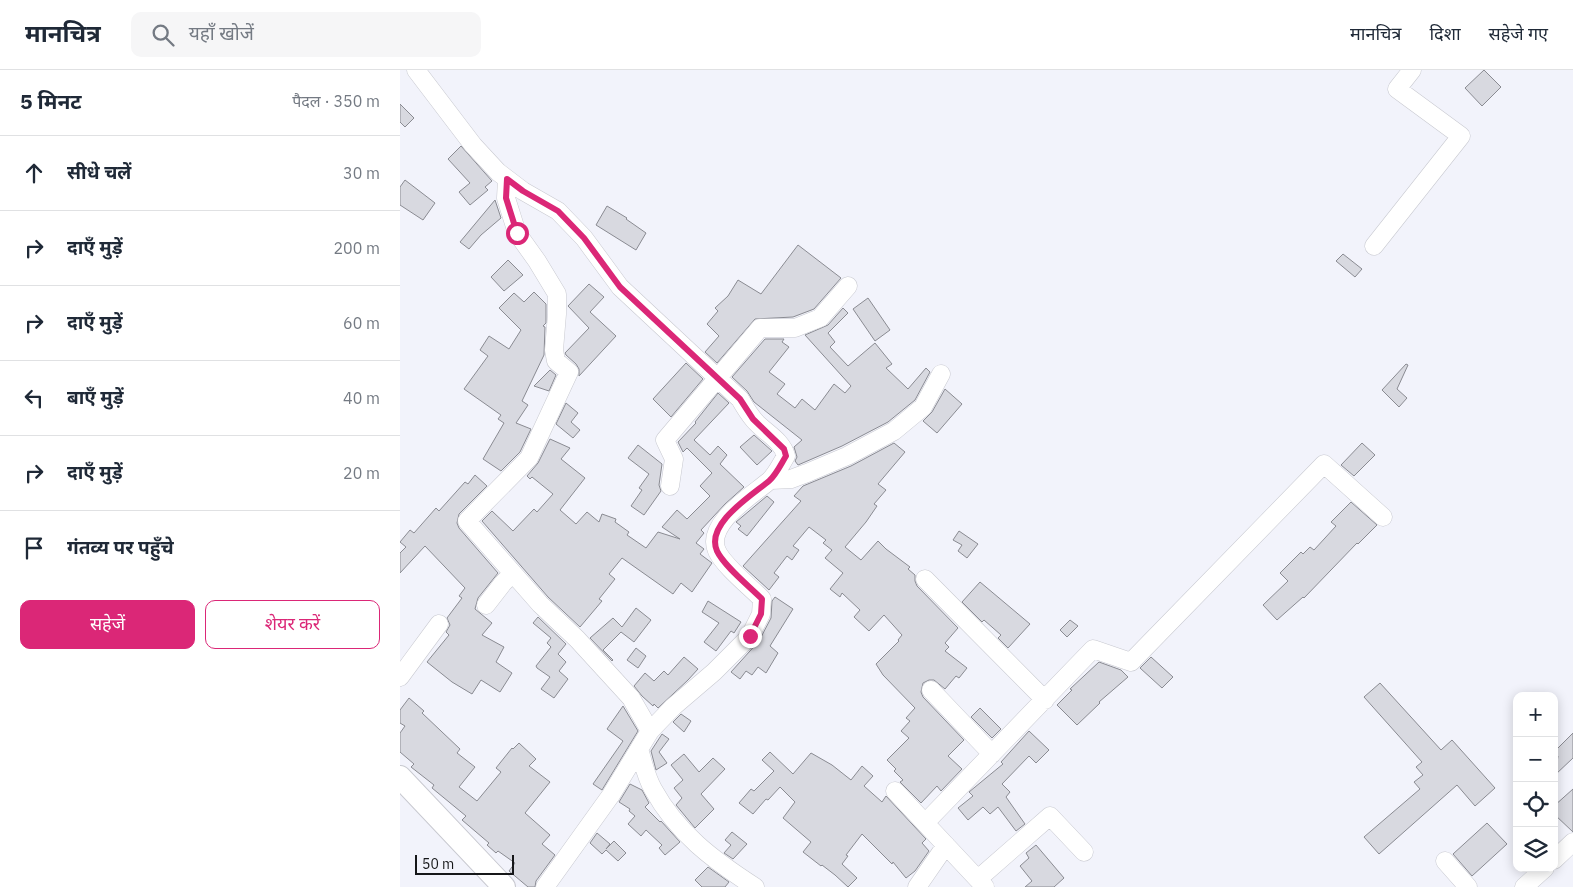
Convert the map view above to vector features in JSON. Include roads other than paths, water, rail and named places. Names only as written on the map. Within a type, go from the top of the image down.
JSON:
[{"type":"main road","points":[[400,777],[504,887]]},
{"type":"main road","points":[[400,796],[486,887]]},
{"type":"street","points":[[416,70],[473,145],[498,172],[523,191],[558,211],[584,238],[620,287],[740,399],[753,419],[784,449],[786,456],[770,480],[749,496],[719,526],[714,538],[717,550],[723,561],[762,599],[761,614],[750,636],[714,672],[673,707],[650,731],[611,795],[545,887]]},
{"type":"street","points":[[1374,246],[1462,136],[1397,89],[1412,70]]},
{"type":"street","points":[[507,179],[506,198],[517,233],[538,261],[557,294],[554,350],[556,361],[569,372],[529,458],[467,521],[540,604],[577,639],[630,698],[650,731]]},
{"type":"street","points":[[670,486],[674,459],[665,440],[760,328],[795,328],[820,318],[848,286]]},
{"type":"street","points":[[770,480],[791,479],[807,473],[847,456],[894,431],[923,407],[941,374]]},
{"type":"street","points":[[925,823],[1094,649],[1131,662],[1324,464],[1383,517]]},
{"type":"street","points":[[486,604],[503,582],[513,573]]},
{"type":"street","points":[[925,579],[1045,700]]},
{"type":"street","points":[[400,677],[439,624]]},
{"type":"street","points":[[931,690],[992,754]]},
{"type":"street","points":[[639,749],[652,788],[678,827],[721,865],[755,887]]},
{"type":"street","points":[[895,791],[982,883],[1050,816],[1084,852]]},
{"type":"street","points":[[1558,856],[1573,842]]},
{"type":"street","points":[[917,887],[946,845]]},
{"type":"street","points":[[1445,861],[1468,887]]},
{"type":"street","points":[[1524,887],[1541,872]]}]
